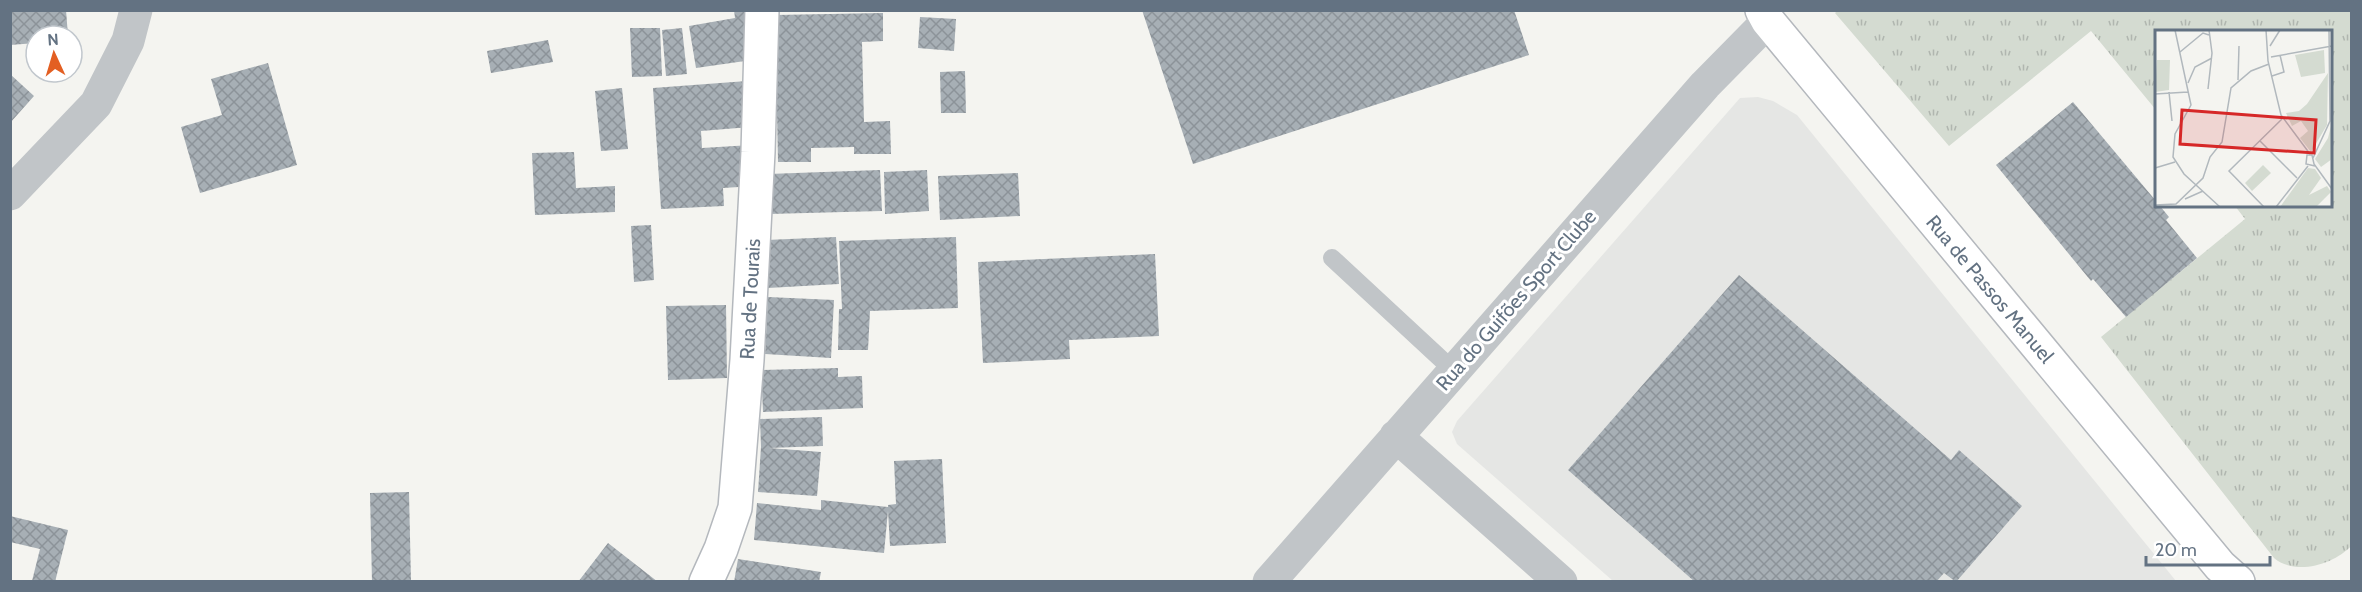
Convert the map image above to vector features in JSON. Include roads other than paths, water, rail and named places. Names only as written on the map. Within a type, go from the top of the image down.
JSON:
[{"type":"street","points":[[10,194],[96,104],[128,41],[136,10]]},
{"type":"street","name":"Rua de Tourais","points":[[706,582],[721,549],[735,508],[748,348],[758,152],[762,10]]},
{"type":"street","name":"Rua do Guifões Sport Clube","points":[[1269,582],[1765,16]]},
{"type":"street","name":"Rua de Passos Manuel","points":[[1765,16],[2227,576]]},
{"type":"street","points":[[1396,436],[1561,582]]},
{"type":"lane","points":[[1332,258],[1454,371]]}]
